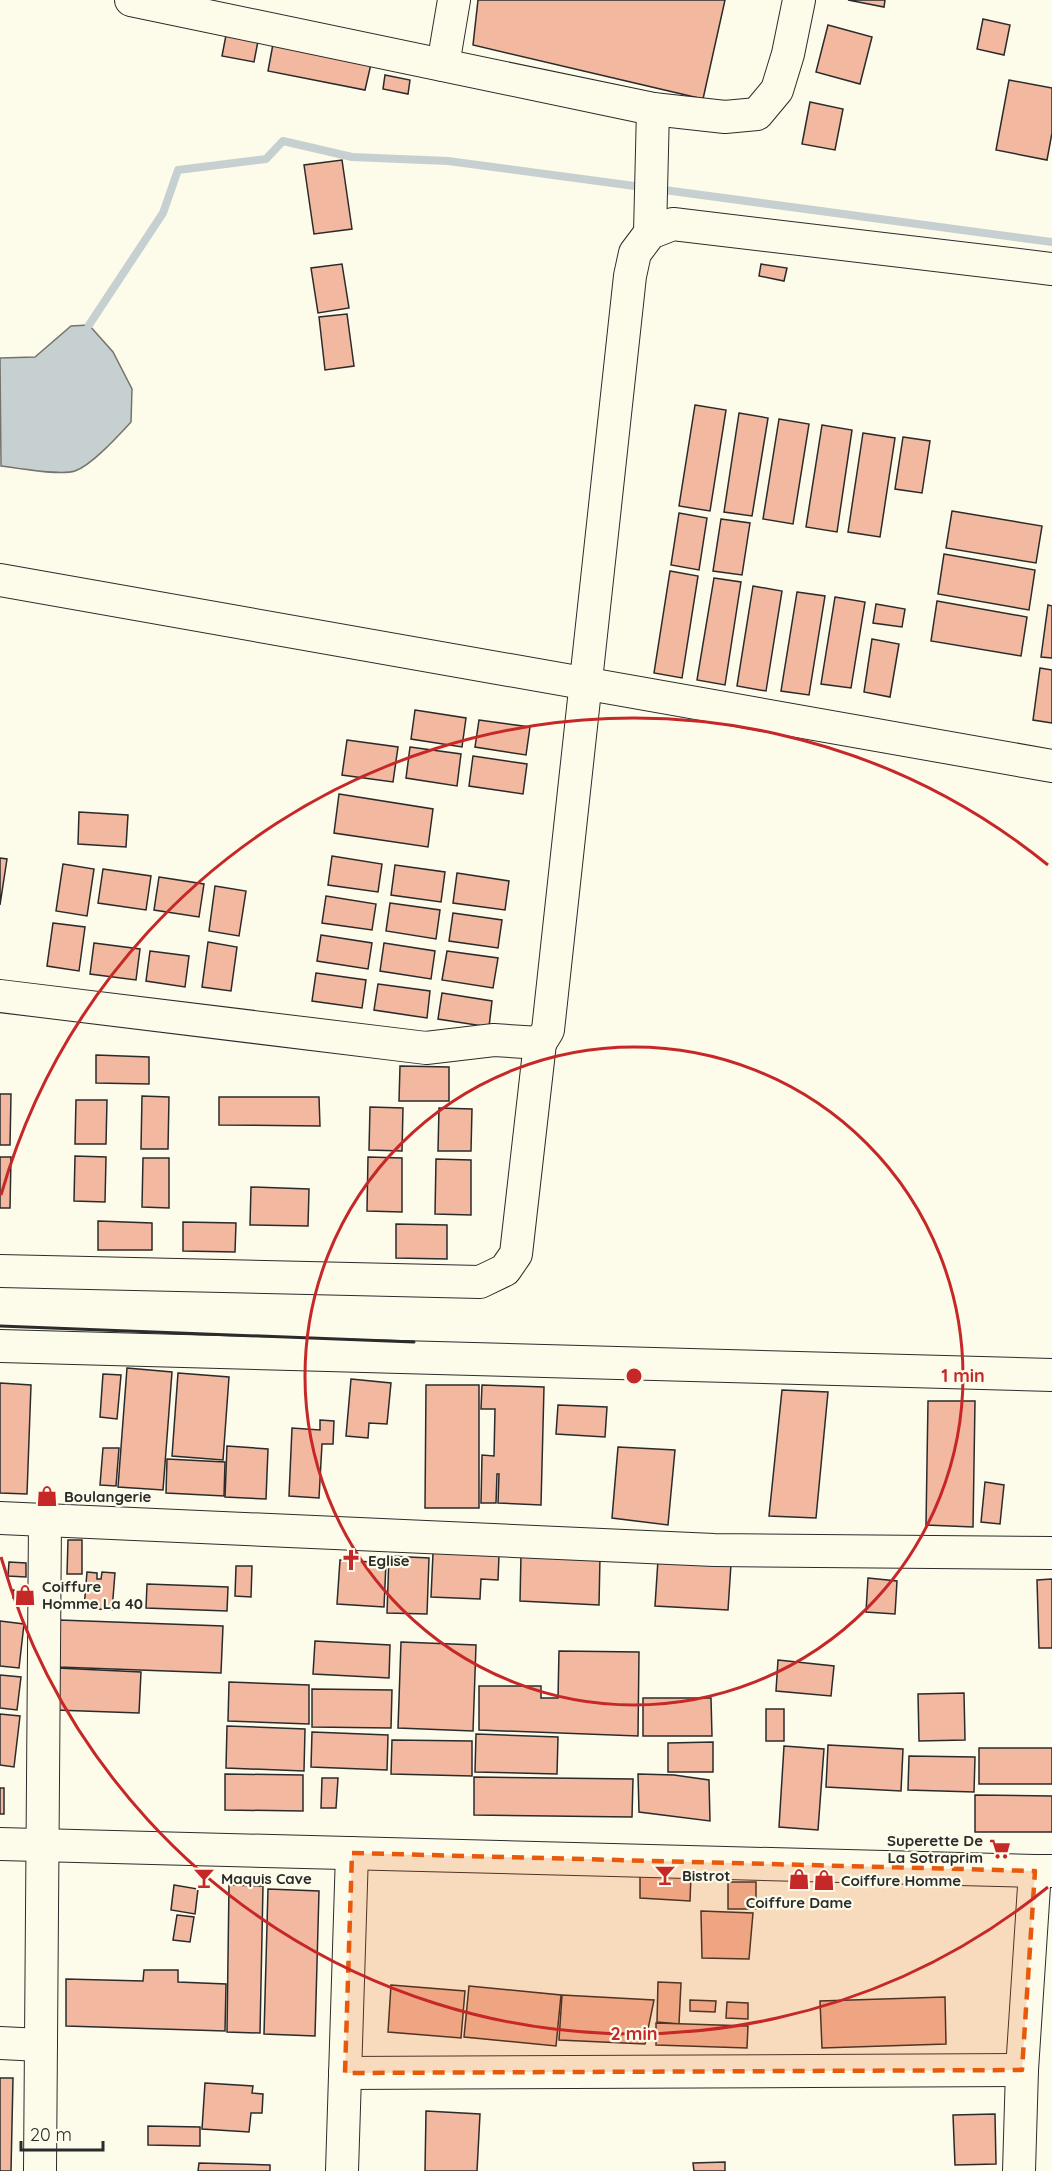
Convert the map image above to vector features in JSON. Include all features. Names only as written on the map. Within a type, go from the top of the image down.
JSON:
[{"type":"street","points":[[130,0],[653,109],[725,117],[757,114],[777,90],[788,54],[799,0]]},
{"type":"street","points":[[443,65],[454,0]]},
{"type":"street","points":[[650,233],[653,109]]},
{"type":"street","points":[[0,1271],[480,1282],[505,1270],[516,1254],[540,1043],[548,1030],[630,276],[635,253],[650,233],[673,224],[1052,269]]},
{"type":"street","points":[[0,580],[1052,766]]},
{"type":"street","points":[[0,996],[426,1048],[494,1040],[540,1043]]},
{"type":"street","points":[[0,1346],[1052,1375]]},
{"type":"street","points":[[0,1518],[714,1550],[1052,1553]]},
{"type":"street","points":[[40,2171],[45,1520]]},
{"type":"street","points":[[0,1844],[1044,1871],[1022,2070],[1019,2171]]},
{"type":"street","points":[[342,2171],[351,1853]]},
{"type":"street","points":[[0,2043],[41,2045]]},
{"type":"street","points":[[345,2073],[1022,2070]]},
{"type":"highlighted area","points":[[352,1853],[1035,1871],[1022,2070],[345,2073]]},
{"type":"shaded area","points":[[89,325],[113,352],[132,389],[131,422],[97,457],[75,471],[49,472],[1,466],[0,358],[35,357],[71,326]]},
{"type":"building","points":[[478,0],[725,0],[703,99],[473,45]]},
{"type":"building","points":[[848,0],[885,0],[884,7]]},
{"type":"building","points":[[983,19],[1010,25],[1004,55],[977,49]]},
{"type":"building","points":[[828,25],[872,37],[860,84],[816,72]]},
{"type":"building","points":[[226,35],[258,41],[254,62],[222,56]]},
{"type":"building","points":[[273,44],[371,64],[365,90],[268,71]]},
{"type":"building","points":[[385,75],[410,80],[408,94],[383,89]]},
{"type":"building","points":[[1009,80],[1052,88],[1052,133],[1047,160],[996,150]]},
{"type":"building","points":[[810,102],[843,109],[835,150],[802,144]]},
{"type":"building","points":[[342,160],[352,229],[314,234],[304,165]]},
{"type":"building","points":[[342,264],[349,308],[318,313],[311,268]]},
{"type":"building","points":[[761,264],[787,268],[784,281],[759,276]]},
{"type":"building","points":[[347,314],[354,366],[325,370],[319,317]]},
{"type":"building","points":[[695,405],[726,410],[710,511],[679,506]]},
{"type":"building","points":[[739,413],[768,418],[752,516],[724,512]]},
{"type":"building","points":[[779,419],[809,424],[793,524],[763,519]]},
{"type":"building","points":[[822,425],[852,430],[837,532],[806,527]]},
{"type":"building","points":[[863,433],[895,438],[880,537],[848,532]]},
{"type":"building","points":[[903,437],[930,441],[922,493],[895,489]]},
{"type":"building","points":[[952,511],[1042,526],[1036,563],[946,548]]},
{"type":"building","points":[[679,513],[707,518],[699,570],[671,565]]},
{"type":"building","points":[[721,519],[750,523],[742,575],[713,571]]},
{"type":"building","points":[[944,554],[1035,570],[1029,610],[938,594]]},
{"type":"building","points":[[670,571],[698,576],[682,678],[654,673]]},
{"type":"building","points":[[714,578],[741,582],[725,685],[697,680]]},
{"type":"building","points":[[753,586],[782,591],[766,691],[737,686]]},
{"type":"building","points":[[797,592],[825,596],[809,695],[781,691]]},
{"type":"building","points":[[835,597],[865,602],[851,688],[821,684]]},
{"type":"building","points":[[937,601],[1027,617],[1021,656],[931,641]]},
{"type":"building","points":[[876,604],[905,609],[902,627],[873,623]]},
{"type":"building","points":[[1048,605],[1052,606],[1052,658],[1041,657]]},
{"type":"building","points":[[872,639],[899,644],[890,697],[864,692]]},
{"type":"building","points":[[1040,668],[1052,670],[1052,723],[1033,720]]},
{"type":"building","points":[[415,710],[466,718],[462,747],[411,739]]},
{"type":"building","points":[[479,720],[530,727],[526,755],[475,747]]},
{"type":"building","points":[[347,740],[398,747],[393,782],[342,775]]},
{"type":"building","points":[[410,747],[461,754],[457,786],[406,778]]},
{"type":"building","points":[[473,756],[527,764],[523,794],[469,786]]},
{"type":"building","points":[[339,794],[433,809],[428,847],[334,833]]},
{"type":"building","points":[[79,812],[128,815],[126,847],[78,844]]},
{"type":"building","points":[[332,856],[382,864],[378,892],[328,885]]},
{"type":"building","points":[[0,858],[7,859],[0,905]]},
{"type":"building","points":[[63,864],[94,869],[87,916],[56,911]]},
{"type":"building","points":[[395,865],[445,872],[441,902],[391,895]]},
{"type":"building","points":[[103,869],[151,876],[146,910],[98,903]]},
{"type":"building","points":[[457,873],[509,881],[505,910],[453,903]]},
{"type":"building","points":[[159,877],[204,884],[199,917],[154,910]]},
{"type":"building","points":[[215,886],[246,891],[239,936],[209,931]]},
{"type":"building","points":[[326,896],[376,904],[372,930],[322,923]]},
{"type":"building","points":[[390,903],[440,910],[436,939],[386,931]]},
{"type":"building","points":[[453,913],[502,920],[498,948],[449,941]]},
{"type":"building","points":[[53,923],[85,927],[79,971],[47,966]]},
{"type":"building","points":[[321,935],[372,943],[368,969],[317,961]]},
{"type":"building","points":[[208,942],[237,947],[231,991],[202,987]]},
{"type":"building","points":[[94,943],[140,949],[136,980],[90,974]]},
{"type":"building","points":[[384,943],[435,951],[431,979],[380,971]]},
{"type":"building","points":[[150,951],[189,956],[185,987],[146,981]]},
{"type":"building","points":[[447,951],[498,958],[493,988],[442,980]]},
{"type":"building","points":[[316,973],[366,980],[362,1008],[312,1001]]},
{"type":"building","points":[[378,984],[430,991],[427,1018],[374,1010]]},
{"type":"building","points":[[442,993],[492,1001],[489,1027],[438,1019]]},
{"type":"building","points":[[96,1055],[149,1057],[149,1084],[96,1083]]},
{"type":"building","points":[[400,1066],[449,1067],[449,1101],[399,1101]]},
{"type":"building","points":[[0,1094],[11,1094],[10,1145],[0,1145]]},
{"type":"building","points":[[142,1096],[169,1097],[168,1149],[141,1149]]},
{"type":"building","points":[[219,1097],[319,1097],[320,1126],[219,1125]]},
{"type":"building","points":[[76,1100],[107,1100],[106,1144],[75,1144]]},
{"type":"building","points":[[370,1107],[403,1108],[402,1151],[369,1150]]},
{"type":"building","points":[[439,1108],[472,1109],[471,1151],[438,1151]]},
{"type":"building","points":[[75,1156],[106,1157],[105,1202],[74,1201]]},
{"type":"building","points":[[0,1157],[11,1157],[10,1208],[0,1208]]},
{"type":"building","points":[[368,1157],[402,1158],[402,1212],[367,1211]]},
{"type":"building","points":[[143,1158],[169,1158],[169,1208],[142,1207]]},
{"type":"building","points":[[436,1159],[471,1160],[471,1215],[435,1214]]},
{"type":"building","points":[[251,1187],[309,1189],[308,1226],[250,1225]]},
{"type":"building","points":[[98,1221],[152,1223],[152,1250],[98,1250]]},
{"type":"building","points":[[183,1222],[236,1223],[235,1252],[183,1251]]},
{"type":"building","points":[[396,1224],[447,1225],[447,1259],[396,1258]]},
{"type":"building","points":[[127,1368],[172,1372],[163,1490],[118,1487]]},
{"type":"building","points":[[178,1373],[229,1377],[223,1460],[172,1456]]},
{"type":"building","points":[[103,1374],[121,1375],[117,1419],[100,1417]]},
{"type":"building","points":[[351,1379],[391,1383],[387,1424],[369,1423],[368,1438],[346,1436]]},
{"type":"building","points":[[0,1383],[31,1385],[27,1494],[0,1493]]},
{"type":"building","points":[[426,1385],[479,1385],[479,1508],[425,1508]]},
{"type":"building","points":[[482,1385],[544,1387],[541,1505],[498,1503],[499,1474],[497,1474],[496,1503],[481,1503],[482,1455],[494,1456],[495,1409],[481,1409]]},
{"type":"building","points":[[782,1390],[828,1392],[816,1518],[769,1516]]},
{"type":"building","points":[[928,1401],[975,1401],[973,1527],[926,1525]]},
{"type":"building","points":[[558,1405],[607,1407],[605,1437],[556,1434]]},
{"type":"building","points":[[320,1420],[334,1421],[333,1444],[322,1444],[319,1498],[289,1496],[292,1428],[320,1430]]},
{"type":"building","points":[[227,1446],[268,1449],[266,1499],[225,1497]]},
{"type":"building","points":[[618,1447],[675,1450],[668,1525],[612,1518]]},
{"type":"building","points":[[103,1448],[119,1448],[116,1486],[100,1485]]},
{"type":"building","points":[[167,1459],[225,1462],[224,1496],[166,1493]]},
{"type":"building","points":[[985,1482],[1004,1485],[1000,1524],[981,1522]]},
{"type":"building","points":[[68,1540],[82,1540],[82,1574],[67,1574]]},
{"type":"building","points":[[433,1553],[499,1555],[498,1580],[481,1579],[480,1599],[431,1597]]},
{"type":"building","points":[[521,1554],[600,1557],[599,1605],[520,1601]]},
{"type":"building","points":[[389,1556],[429,1558],[427,1614],[387,1613]]},
{"type":"building","points":[[340,1560],[386,1563],[384,1607],[337,1604]]},
{"type":"building","points":[[658,1560],[731,1564],[728,1610],[655,1606]]},
{"type":"building","points":[[9,1562],[26,1563],[26,1577],[8,1576]]},
{"type":"building","points":[[236,1566],[252,1566],[251,1597],[235,1596]]},
{"type":"building","points":[[87,1572],[97,1573],[97,1579],[101,1579],[102,1572],[115,1573],[112,1610],[84,1608]]},
{"type":"building","points":[[868,1578],[897,1581],[895,1614],[866,1612]]},
{"type":"building","points":[[1052,1579],[1052,1648],[1039,1648],[1037,1580]]},
{"type":"building","points":[[147,1584],[228,1587],[227,1611],[146,1608]]},
{"type":"building","points":[[13,1590],[29,1591],[28,1600],[13,1598]]},
{"type":"building","points":[[59,1620],[223,1626],[221,1673],[58,1667]]},
{"type":"building","points":[[0,1621],[24,1624],[19,1668],[0,1666]]},
{"type":"building","points":[[315,1641],[390,1645],[389,1678],[313,1674]]},
{"type":"building","points":[[401,1642],[476,1645],[473,1731],[398,1728]]},
{"type":"building","points":[[559,1651],[639,1652],[638,1736],[479,1730],[479,1686],[541,1686],[541,1698],[558,1698]]},
{"type":"building","points":[[778,1660],[834,1666],[831,1696],[776,1691]]},
{"type":"building","points":[[57,1668],[141,1672],[139,1713],[55,1710]]},
{"type":"building","points":[[0,1675],[21,1677],[17,1710],[0,1708]]},
{"type":"building","points":[[229,1682],[309,1685],[309,1724],[228,1721]]},
{"type":"building","points":[[312,1689],[392,1690],[391,1728],[312,1727]]},
{"type":"building","points":[[964,1693],[965,1740],[919,1741],[918,1694]]},
{"type":"building","points":[[643,1698],[711,1698],[712,1736],[643,1736]]},
{"type":"building","points":[[766,1709],[784,1709],[784,1741],[766,1741]]},
{"type":"building","points":[[0,1714],[20,1716],[14,1767],[0,1765]]},
{"type":"building","points":[[227,1726],[305,1729],[304,1771],[226,1768]]},
{"type":"building","points":[[312,1732],[388,1735],[387,1770],[311,1767]]},
{"type":"building","points":[[476,1734],[558,1737],[557,1774],[475,1772]]},
{"type":"building","points":[[392,1740],[472,1741],[472,1776],[391,1774]]},
{"type":"building","points":[[713,1742],[713,1772],[668,1772],[668,1743]]},
{"type":"building","points":[[828,1745],[903,1749],[901,1791],[826,1787]]},
{"type":"building","points":[[784,1746],[824,1749],[818,1830],[779,1827]]},
{"type":"building","points":[[979,1748],[1052,1748],[1052,1784],[979,1784]]},
{"type":"building","points":[[909,1756],[975,1757],[974,1792],[908,1790]]},
{"type":"building","points":[[225,1774],[303,1775],[303,1811],[225,1810]]},
{"type":"building","points":[[638,1774],[674,1775],[709,1780],[710,1821],[639,1812]]},
{"type":"building","points":[[474,1777],[633,1779],[632,1817],[474,1815]]},
{"type":"building","points":[[322,1778],[338,1778],[336,1808],[321,1808]]},
{"type":"building","points":[[0,1788],[4,1788],[4,1814],[0,1814]]},
{"type":"building","points":[[975,1795],[1052,1796],[1052,1832],[975,1832]]},
{"type":"building","points":[[640,1873],[691,1875],[690,1901],[640,1898]]},
{"type":"building","points":[[728,1882],[756,1882],[756,1909],[728,1909]]},
{"type":"building","points":[[174,1885],[198,1889],[195,1914],[171,1910]]},
{"type":"building","points":[[229,1885],[263,1886],[260,2033],[227,2032]]},
{"type":"building","points":[[268,1889],[319,1891],[315,2036],[264,2034]]},
{"type":"building","points":[[701,1911],[753,1913],[749,1959],[702,1958]]},
{"type":"building","points":[[177,1915],[194,1917],[190,1942],[173,1940]]},
{"type":"building","points":[[144,1970],[178,1970],[178,1982],[226,1984],[225,2031],[66,2026],[66,1979],[143,1981]]},
{"type":"building","points":[[658,1982],[681,1983],[679,2024],[657,2022]]},
{"type":"building","points":[[391,1985],[465,1991],[461,2038],[388,2032]]},
{"type":"building","points":[[469,1986],[561,1995],[556,2046],[464,2037]]},
{"type":"building","points":[[562,1995],[654,2000],[645,2044],[559,2040]]},
{"type":"building","points":[[945,1997],[946,2044],[822,2048],[820,2001]]},
{"type":"building","points":[[690,2000],[716,2001],[715,2012],[690,2011]]},
{"type":"building","points":[[727,2002],[748,2003],[748,2019],[726,2018]]},
{"type":"building","points":[[656,2023],[748,2026],[747,2048],[656,2045]]},
{"type":"building","points":[[0,2078],[13,2078],[11,2171],[0,2171]]},
{"type":"building","points":[[205,2083],[253,2086],[252,2093],[263,2094],[262,2113],[251,2113],[249,2132],[202,2129]]},
{"type":"building","points":[[426,2111],[480,2114],[477,2171],[425,2171]]},
{"type":"building","points":[[995,2114],[996,2164],[955,2165],[953,2115]]},
{"type":"building","points":[[148,2126],[200,2127],[200,2146],[148,2145]]},
{"type":"building","points":[[725,2162],[725,2171],[694,2171],[693,2163]]},
{"type":"building","points":[[199,2163],[270,2165],[270,2171],[198,2171]]},
{"type":"waterway","points":[[89,325],[163,213],[178,170],[266,159],[283,141],[352,157],[448,161],[1052,242]]},
{"type":"wall","points":[[0,1326],[414,1342]]},
{"type":"place","name":"Boulangerie","points":[[47,1496]]},
{"type":"place","name":"Eglise","points":[[351,1560]]},
{"type":"place","name":"Coiffure Homme La 40","points":[[25,1595]]},
{"type":"place","name":"Superette De La Sotraprim","points":[[1000,1849]]},
{"type":"place","name":"Bistrot","points":[[665,1875]]},
{"type":"place","name":"Maquis Cave","points":[[204,1878]]},
{"type":"place","name":"Coiffure Dame","points":[[799,1879]]},
{"type":"place","name":"Coiffure Homme","points":[[824,1880]]}]
